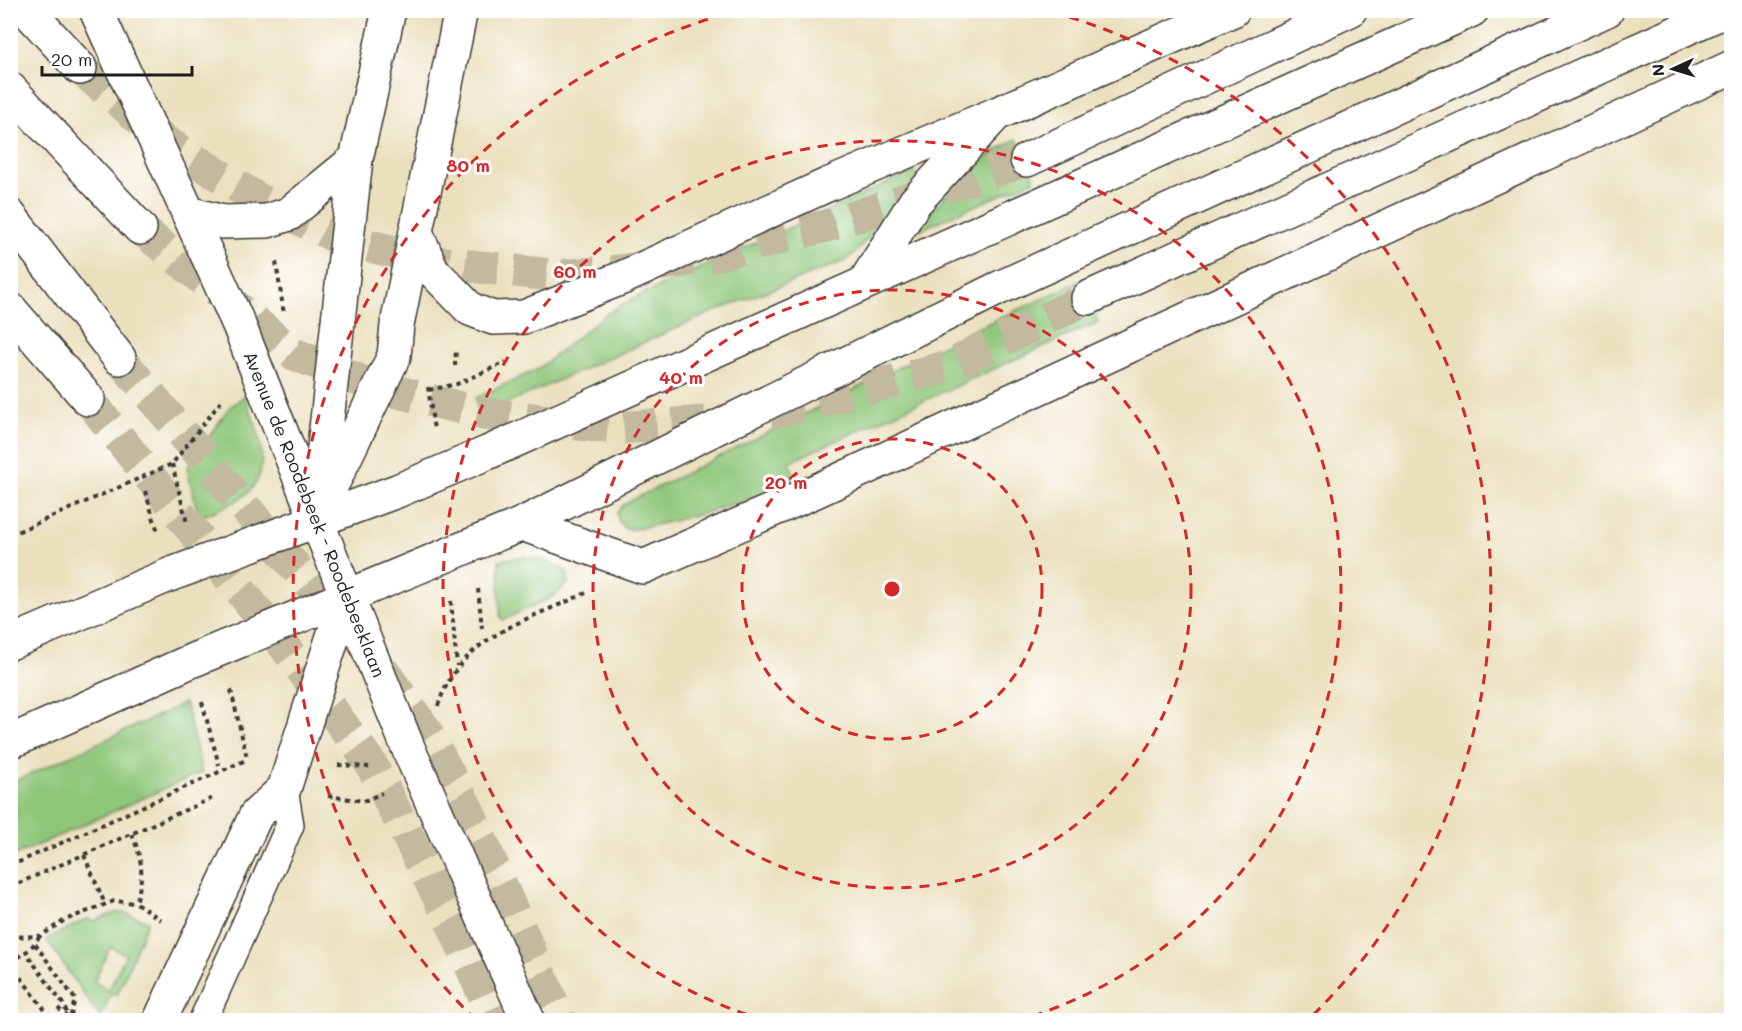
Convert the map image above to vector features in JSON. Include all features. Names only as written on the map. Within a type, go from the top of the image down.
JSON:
[{"type":"main road","points":[[27,10],[80,69]]},
{"type":"main road","name":"Avenue de Roodebeek - Roodebeeklaan","points":[[96,10],[258,372],[346,596],[410,750],[528,1020]]},
{"type":"main road","points":[[316,519],[356,159],[389,10]]},
{"type":"main road","points":[[316,519],[394,356],[416,232],[461,10]]},
{"type":"main road","points":[[416,232],[432,270],[470,309],[493,318],[525,318],[622,278],[827,185],[1233,10]]},
{"type":"main road","points":[[1027,160],[1350,10]]},
{"type":"main road","points":[[10,643],[169,575],[397,491],[487,453],[865,282],[950,247],[1472,10]]},
{"type":"main road","points":[[10,741],[191,661],[522,524],[999,288],[1607,10]]},
{"type":"main road","points":[[1088,298],[1727,10]]},
{"type":"main road","points":[[522,524],[643,567],[840,480],[1731,68]]},
{"type":"main road","points":[[10,89],[140,228]]},
{"type":"main road","points":[[865,282],[915,202],[996,114]]},
{"type":"main road","points":[[188,213],[223,222],[267,221],[288,214],[356,159]]},
{"type":"main road","points":[[10,216],[119,358]]},
{"type":"main road","points":[[10,309],[88,399]]},
{"type":"main road","points":[[160,1020],[256,814],[285,789],[346,596]]},
{"type":"lane","points":[[203,1020],[290,825],[285,789]]},
{"type":"path","points":[[275,260],[285,326]]},
{"type":"path","points":[[10,535],[172,464],[234,386],[258,372]]},
{"type":"path","points":[[145,491],[159,536]]},
{"type":"path","points":[[457,666],[484,640],[643,567]]},
{"type":"path","points":[[477,582],[482,628]]},
{"type":"path","points":[[200,697],[219,765]]},
{"type":"path","points":[[10,866],[247,759]]},
{"type":"path","points":[[10,887],[226,792]]},
{"type":"path","points":[[322,795],[364,801],[382,792]]},
{"type":"path","points":[[132,834],[142,858],[143,876],[135,903]]},
{"type":"path","points":[[84,855],[105,904]]},
{"type":"path","points":[[70,1019],[50,1017],[10,963],[30,949],[40,936],[65,920],[114,901],[135,903],[165,921]]},
{"type":"path","points":[[10,937],[40,936]]},
{"type":"path","points":[[35,944],[75,999],[70,1019]]},
{"type":"path","points":[[29,957],[63,1004],[70,1019]]},
{"type":"path","points":[[58,1008],[70,1019]]},
{"type":"green space","points":[[1017,139],[1035,180],[919,230],[919,226],[963,177],[987,157]]},
{"type":"green space","points":[[914,171],[918,180],[857,251],[845,261],[708,314],[481,415],[478,414],[476,398],[538,369],[606,314],[632,299]]},
{"type":"green space","points":[[1081,281],[1098,322],[789,462],[797,481],[717,510],[655,525],[625,529],[618,520],[617,513],[622,506],[632,500],[971,331]]},
{"type":"green space","points":[[244,396],[254,420],[261,447],[260,473],[254,485],[240,499],[199,518],[187,468],[229,408]]},
{"type":"green space","points":[[525,557],[544,560],[567,572],[568,583],[554,596],[503,620],[500,617],[499,560]]},
{"type":"green space","points":[[185,703],[202,772],[11,857],[11,783]]},
{"type":"green space","points":[[115,913],[125,913],[148,921],[117,995],[112,993],[100,1018],[46,939],[89,918],[91,922]],"holes":[[[110,947],[126,954],[109,990],[94,982]]]},
{"type":"tunnel","points":[[80,68],[169,144],[261,201],[341,239],[436,262],[560,276],[620,271],[706,257],[833,224],[1027,160]]},
{"type":"tunnel","points":[[140,228],[294,354],[371,385],[484,414],[617,428],[720,421],[813,403],[949,366],[1088,298]]},
{"type":"tunnel","points":[[119,358],[345,626]]},
{"type":"tunnel","points":[[88,399],[283,644],[371,764],[453,925],[495,1020]]},
{"type":"tunnel","points":[[382,670],[424,728],[468,810],[560,1020]]}]
